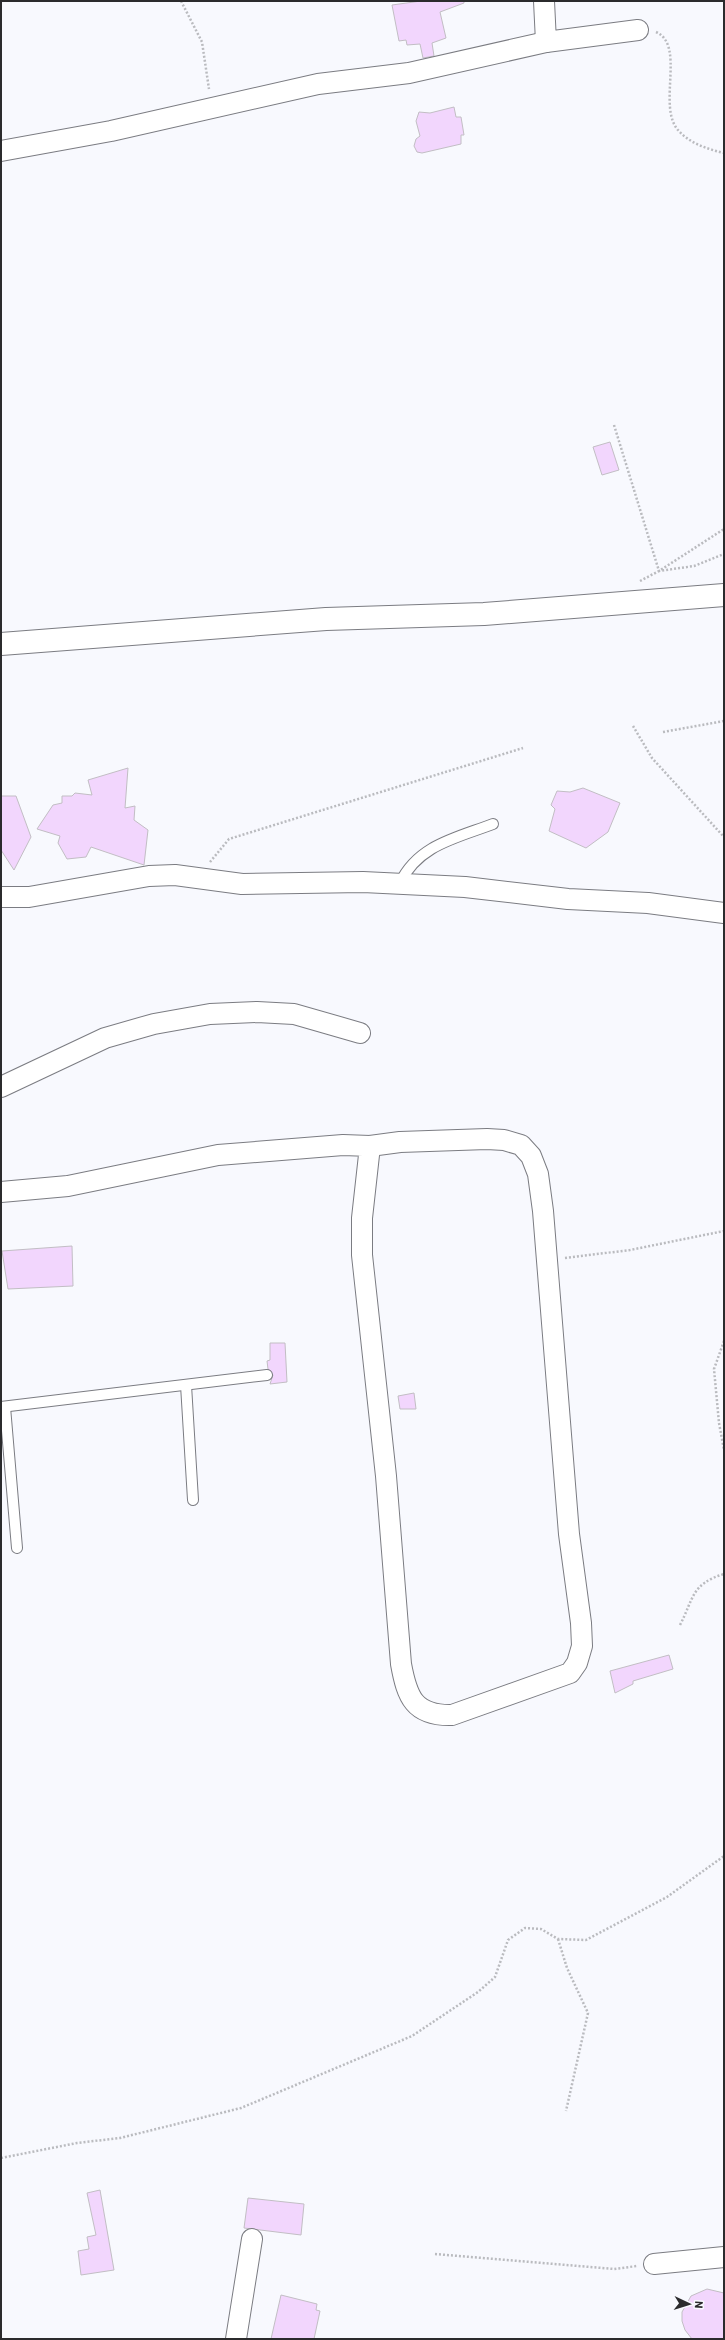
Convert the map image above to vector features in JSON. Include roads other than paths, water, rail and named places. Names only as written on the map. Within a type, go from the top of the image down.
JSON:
[{"type":"street","points":[[544,1],[546,42]]},
{"type":"street","points":[[1,151],[111,131],[318,84],[409,73],[546,42],[638,30]]},
{"type":"street","points":[[1,644],[326,619],[484,614],[724,595]]},
{"type":"street","points":[[1,897],[29,897],[149,876],[196,877],[242,884],[400,883],[464,887],[568,900],[648,903],[724,913]]},
{"type":"street","points":[[1,1087],[105,1038],[154,1024],[210,1014],[257,1012],[294,1014],[360,1033]]},
{"type":"street","points":[[1,1192],[68,1186],[218,1154],[343,1144],[370,1146],[400,1142],[487,1139],[504,1140],[521,1146],[531,1156],[538,1174],[569,1534],[581,1623],[582,1646],[577,1663],[570,1673],[452,1715],[440,1715],[425,1711],[414,1704],[405,1686],[401,1664],[386,1476],[362,1255],[362,1218],[370,1146]]},
{"type":"street","points":[[236,2339],[252,2239]]},
{"type":"street","points":[[654,2264],[724,2257]]},
{"type":"lane","points":[[400,883],[405,871],[427,849],[493,824]]},
{"type":"lane","points":[[17,1548],[3,1407],[267,1375]]},
{"type":"lane","points":[[186,1385],[193,1500]]}]
